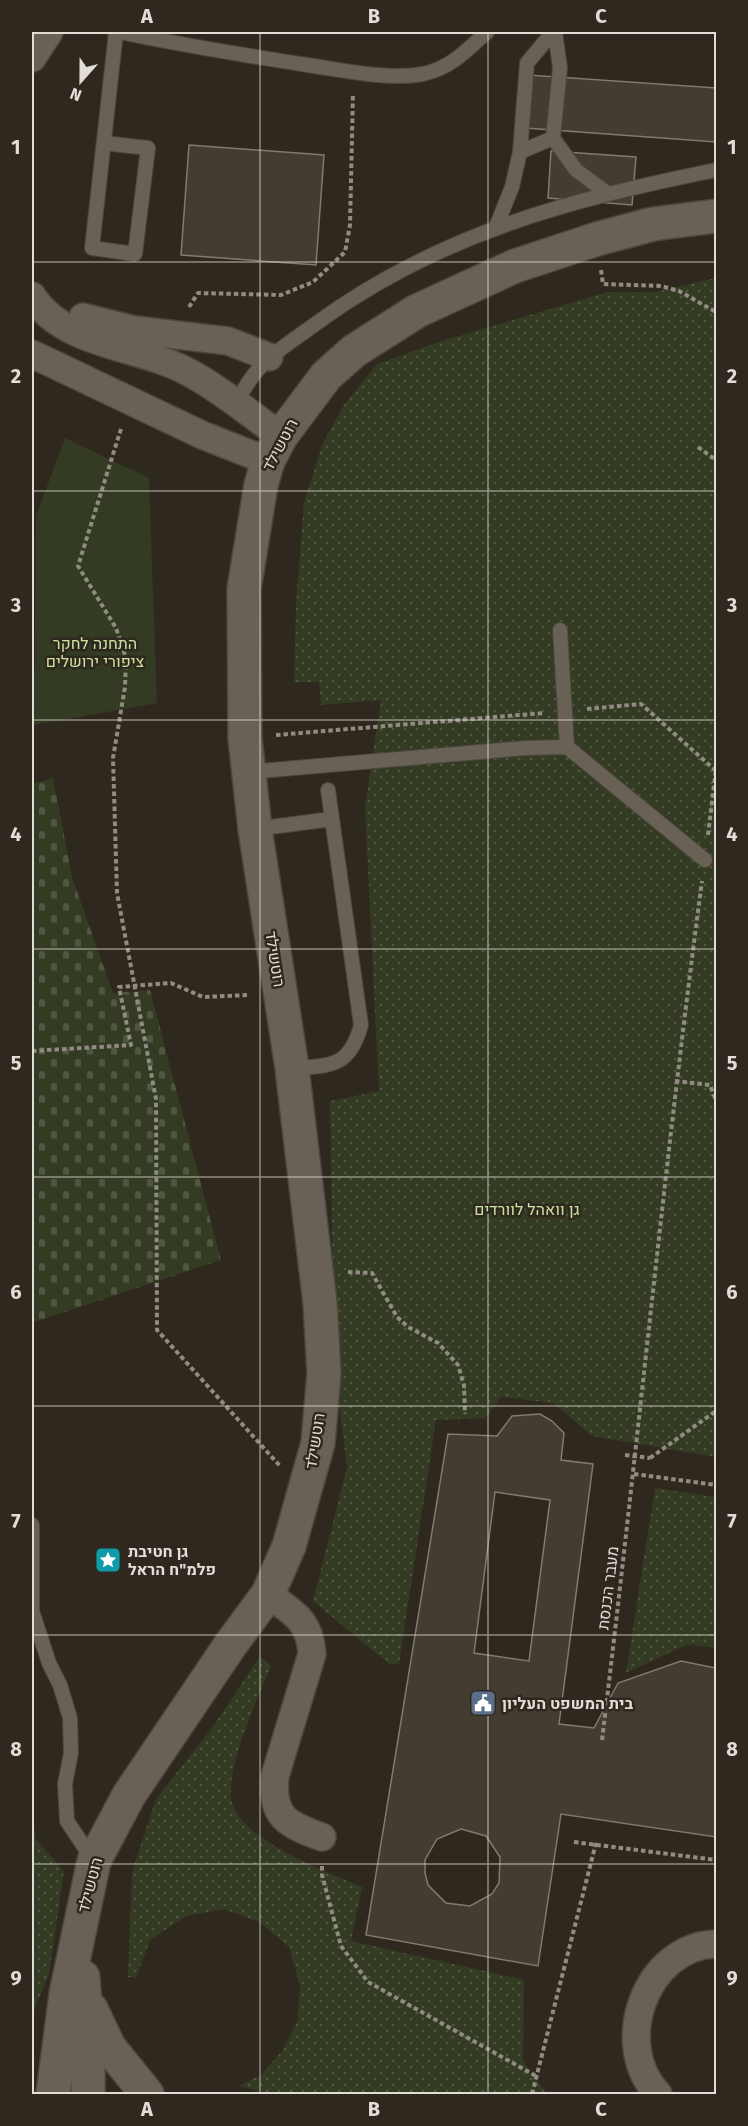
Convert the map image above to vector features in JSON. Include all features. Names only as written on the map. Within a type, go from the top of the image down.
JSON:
[{"type":"street","points":[[32,58],[49,32]]},
{"type":"street","name":"רוטשילד","points":[[53,2094],[79,1927],[94,1861],[129,1795],[225,1653],[268,1594],[289,1546],[318,1443],[324,1373],[320,1302],[292,1068],[255,829],[245,738],[244,590],[261,485],[274,449],[326,376],[363,345],[417,311],[514,266],[597,239],[653,224],[717,216]]},
{"type":"street","points":[[32,296],[96,321],[170,335],[228,341],[268,357]]},
{"type":"street","points":[[32,296],[40,309],[65,327],[190,373],[236,404],[274,449]]},
{"type":"street","points":[[32,354],[202,435],[274,449]]},
{"type":"street","points":[[268,1594],[302,1620],[311,1640],[312,1654],[275,1776],[273,1797],[277,1811],[293,1826],[322,1836]]},
{"type":"street","name":"רוטשילד","points":[[79,1927],[88,2094]]},
{"type":"street","points":[[658,2094],[652,2088],[639,2060],[635,2030],[642,2000],[658,1974],[681,1955],[717,1944]]},
{"type":"street","points":[[84,1996],[110,2047],[147,2094]]},
{"type":"street","points":[[32,2069],[63,2022]]},
{"type":"lane","points":[[104,143],[148,148],[135,254],[92,248],[116,32]]},
{"type":"lane","points":[[120,32],[191,47],[353,71],[423,74],[459,59],[487,32]]},
{"type":"lane","points":[[554,32],[560,68],[553,138],[576,170],[607,193]]},
{"type":"lane","points":[[496,227],[512,188],[520,152],[527,63],[554,32]]},
{"type":"lane","points":[[520,152],[553,138]]},
{"type":"lane","points":[[236,404],[248,380],[268,357],[382,279],[424,257],[496,227],[607,193],[717,170]]},
{"type":"lane","points":[[560,630],[567,747]]},
{"type":"lane","points":[[248,772],[514,749],[567,747],[705,860]]},
{"type":"lane","points":[[292,1068],[325,1066],[342,1059],[355,1047],[361,1025],[328,790]]},
{"type":"lane","points":[[255,829],[332,819]]},
{"type":"lane","points":[[32,1525],[32,1611],[70,1718],[71,1753],[65,1784],[67,1821],[94,1861]]},
{"type":"path","points":[[170,335],[198,293],[281,295],[313,282],[345,252],[350,225],[353,71]]},
{"type":"path","points":[[597,239],[603,284],[661,286],[679,291],[717,312]]},
{"type":"path","points":[[131,400],[78,566],[116,628],[126,658],[125,687],[113,758],[117,893],[136,983],[156,1099],[157,1330],[305,1494]]},
{"type":"path","points":[[698,447],[717,460]]},
{"type":"path","points":[[647,709],[716,770]]},
{"type":"path","points":[[245,738],[516,715]]},
{"type":"path","name":"מעבר הכנסת","points":[[602,1740],[638,1439],[675,1081],[716,770]]},
{"type":"path","points":[[32,1051],[131,1045],[119,987],[136,983],[171,983],[203,998],[280,993]]},
{"type":"path","points":[[675,1081],[710,1085],[717,1101]]},
{"type":"path","points":[[356,1273],[372,1273],[397,1317],[408,1327],[438,1344],[458,1365],[464,1385],[465,1414]]},
{"type":"path","points":[[625,1455],[650,1458],[717,1411]]},
{"type":"path","points":[[634,1474],[717,1485]]},
{"type":"path","points":[[322,1836],[322,1875],[341,1946],[368,1982],[536,2076]]},
{"type":"path","points":[[574,1842],[717,1860]]},
{"type":"path","points":[[532,2094],[596,1843]]},
{"type":"green space","name":"גן וואהל לוורדים","points":[[716,278],[716,1457],[592,1436],[553,1403],[502,1397],[485,1418],[436,1420],[399,1664],[389,1664],[313,1601],[347,1467],[334,1363],[330,1101],[379,1091],[365,808],[381,700],[321,705],[319,682],[294,682],[296,604],[304,503],[322,445],[344,405],[377,364],[439,342],[607,292],[655,292]]},
{"type":"green space","name":"התחנה לחקר ציפורי ירושלים","points":[[65,438],[149,478],[157,703],[34,725],[36,516]]},
{"type":"green space","points":[[53,778],[72,877],[113,993],[150,990],[221,1260],[32,1323],[32,784]]},
{"type":"green space","points":[[655,1488],[716,1497],[716,1647],[686,1645],[626,1673]]},
{"type":"green space","points":[[260,1656],[271,1666],[243,1736],[232,1775],[233,1805],[241,1819],[254,1832],[290,1855],[362,1887],[351,1941],[524,1980],[523,2061],[547,2094],[273,2094],[238,2086],[261,2075],[283,2050],[297,2022],[300,1986],[289,1947],[259,1922],[224,1909],[186,1916],[150,1940],[136,1978],[128,1977],[132,1872],[156,1799],[212,1728]]},
{"type":"green space","points":[[32,1814],[36,1839],[64,1871],[49,1974],[32,2016]]},
{"type":"building","points":[[528,75],[716,88],[716,142],[525,128]]},
{"type":"building","points":[[189,145],[324,155],[316,265],[181,255]]},
{"type":"building","points":[[551,151],[636,157],[632,205],[548,198]]},
{"type":"building","name":"בית המשפט העליון","points":[[540,1414],[552,1421],[564,1433],[561,1460],[593,1464],[559,1724],[594,1728],[618,1683],[681,1661],[716,1668],[716,1837],[561,1814],[538,1966],[366,1935],[448,1434],[497,1436],[512,1416]],"holes":[[[495,1492],[550,1500],[529,1661],[474,1653]],[[461,1829],[486,1836],[500,1857],[499,1883],[492,1894],[470,1906],[446,1903],[428,1885],[425,1873],[425,1860],[437,1839]]]},
{"type":"place","name":"גן חטיבת פלמ\"ח הראל","points":[[108,1560]]},
{"type":"place","name":"בית המשפט העליון","points":[[483,1703]]}]
